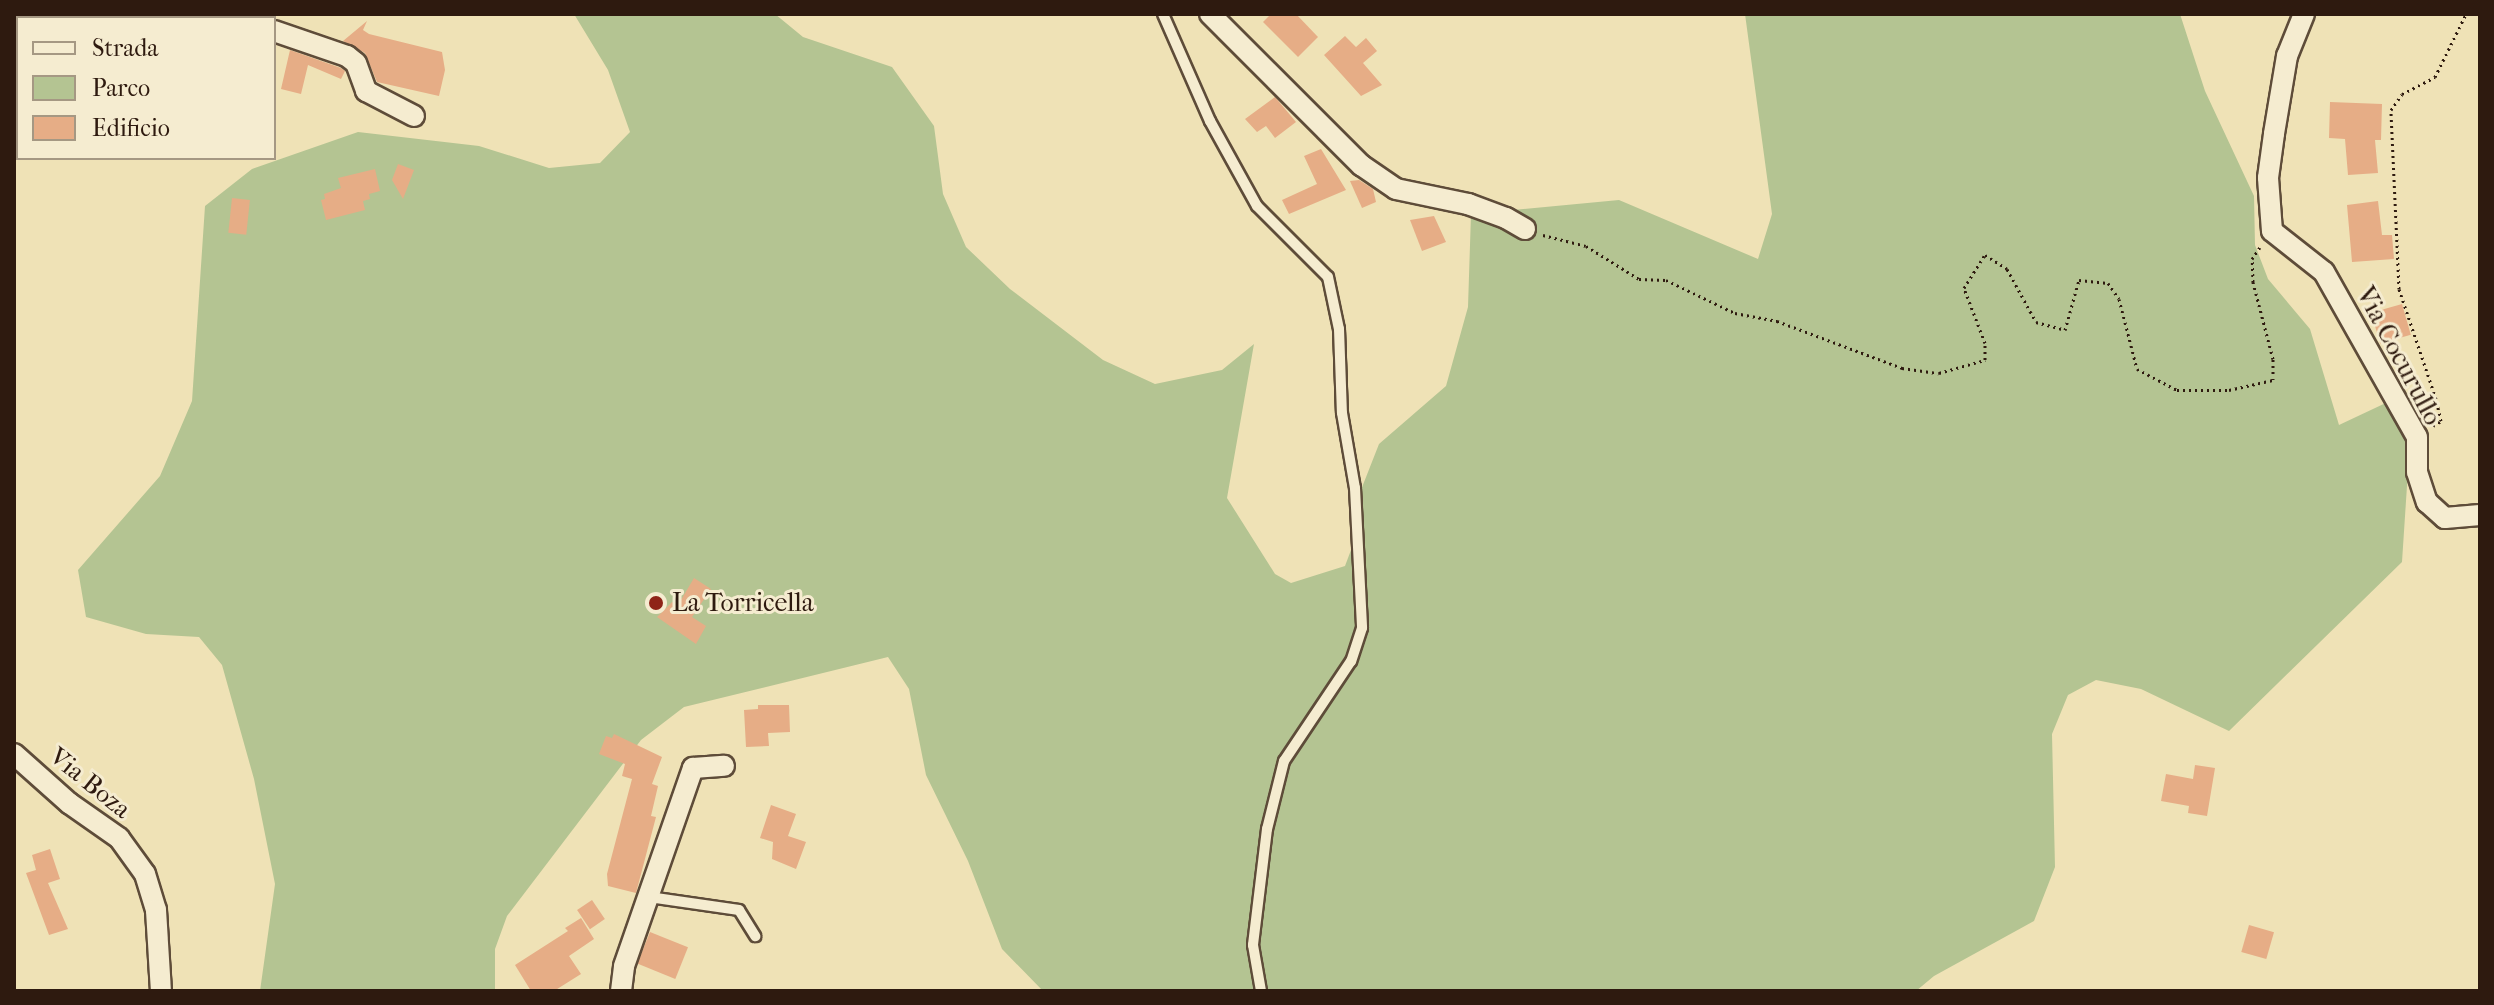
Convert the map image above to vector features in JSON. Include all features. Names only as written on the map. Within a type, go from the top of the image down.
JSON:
[{"type":"street","points":[[1210,14],[1307,114],[1373,173],[1396,189],[1468,204],[1506,218],[1525,229]]},
{"type":"street","points":[[2272,231],[2268,178],[2274,134],[2287,56],[2304,14]]},
{"type":"street","points":[[276,32],[347,56],[356,63],[366,91],[414,116]]},
{"type":"street","name":"Via Cocurullo","points":[[2272,231],[2324,272],[2417,437],[2417,472],[2427,502],[2445,518],[2480,515]]},
{"type":"street","name":"Via Boza","points":[[14,754],[69,803],[119,838],[145,874],[156,910],[161,991]]},
{"type":"street","points":[[621,991],[624,966],[693,768],[724,766]]},
{"type":"lane","points":[[1163,14],[1210,121],[1257,206],[1328,277],[1339,329],[1342,413],[1355,488],[1362,628],[1351,661],[1284,761],[1267,829],[1253,945],[1261,991]]},
{"type":"lane","points":[[649,897],[739,910],[755,936]]},
{"type":"path","points":[[2417,437],[2441,421],[2399,289],[2391,110],[2402,94],[2435,77],[2466,14]]},
{"type":"path","points":[[1525,229],[1586,246],[1639,279],[1666,280],[1735,313],[1777,321],[1902,368],[1939,373],[1985,360],[1985,343],[1964,288],[1985,255],[2007,269],[2036,322],[2065,330],[2079,280],[2108,283],[2119,299],[2137,369],[2177,390],[2229,390],[2273,380],[2273,359],[2253,282],[2252,259],[2272,231]]},
{"type":"green space","points":[[574,14],[775,14],[803,37],[892,67],[934,126],[943,194],[966,247],[1010,289],[1103,360],[1155,384],[1222,370],[1254,344],[1227,498],[1275,574],[1291,583],[1345,566],[1357,534],[1359,495],[1379,444],[1446,386],[1468,307],[1471,214],[1619,200],[1758,259],[1772,214],[1745,14],[2180,14],[2205,91],[2254,196],[2255,245],[2268,279],[2310,329],[2339,425],[2390,401],[2410,440],[2402,562],[2229,731],[2141,689],[2096,680],[2068,695],[2052,734],[2055,867],[2034,921],[1934,976],[1916,991],[1043,991],[1002,949],[968,861],[926,775],[909,689],[888,657],[684,707],[641,740],[507,916],[495,949],[495,991],[260,991],[275,884],[254,779],[222,665],[199,637],[146,634],[86,617],[78,570],[160,476],[192,401],[205,206],[252,169],[358,132],[479,146],[549,168],[600,163],[630,132],[608,70]]},
{"type":"building","points":[[1271,14],[1296,14],[1318,37],[1298,57],[1263,22]]},
{"type":"building","points":[[367,21],[363,30],[369,34],[442,52],[445,70],[439,96],[377,82],[365,53],[343,41]]},
{"type":"building","points":[[1345,36],[1356,47],[1366,38],[1377,51],[1363,63],[1382,85],[1361,96],[1324,55]]},
{"type":"building","points":[[290,50],[345,71],[341,79],[308,65],[301,94],[281,89]]},
{"type":"building","points":[[1275,97],[1296,122],[1275,138],[1266,126],[1257,132],[1245,119]]},
{"type":"building","points":[[2330,102],[2382,104],[2381,140],[2375,140],[2378,173],[2348,175],[2345,139],[2329,138]]},
{"type":"building","points":[[1321,149],[1346,190],[1289,214],[1282,200],[1317,184],[1304,156]]},
{"type":"building","points":[[398,164],[414,170],[403,199],[392,180]]},
{"type":"building","points":[[375,169],[380,191],[369,194],[370,199],[363,201],[365,210],[326,220],[321,200],[325,199],[324,194],[341,188],[338,178]]},
{"type":"building","points":[[1359,180],[1373,189],[1376,202],[1362,208],[1350,181]]},
{"type":"building","points":[[232,198],[250,200],[246,235],[228,233]]},
{"type":"building","points":[[2378,201],[2382,235],[2392,235],[2394,259],[2352,262],[2347,205]]},
{"type":"building","points":[[1434,216],[1446,242],[1422,251],[1410,220]]},
{"type":"building","points":[[2402,304],[2411,335],[2380,344],[2371,313]]},
{"type":"building","points":[[694,578],[711,589],[692,617],[706,626],[696,644],[657,617],[672,602],[678,605]]},
{"type":"building","points":[[758,705],[789,705],[790,732],[768,733],[769,746],[746,747],[744,710],[758,709]]},
{"type":"building","points":[[614,734],[662,757],[652,784],[658,786],[651,816],[656,817],[636,893],[608,886],[607,874],[632,779],[622,776],[625,764],[599,754],[606,736],[612,738]]},
{"type":"building","points":[[2195,765],[2215,768],[2207,816],[2188,813],[2189,806],[2161,801],[2166,774],[2193,779]]},
{"type":"building","points":[[771,805],[796,814],[788,836],[806,842],[796,869],[772,859],[773,842],[760,838]]},
{"type":"building","points":[[50,849],[60,879],[48,883],[68,929],[49,935],[26,873],[36,870],[32,855]]},
{"type":"building","points":[[592,900],[605,919],[590,929],[577,910]]},
{"type":"building","points":[[581,918],[594,939],[569,956],[581,974],[554,991],[531,991],[515,965],[568,931],[565,928]]},
{"type":"building","points":[[2249,925],[2274,932],[2266,959],[2241,952]]},
{"type":"building","points":[[650,932],[688,947],[675,979],[637,964]]},
{"type":"place","name":"La Torricella","points":[[656,603]]}]
